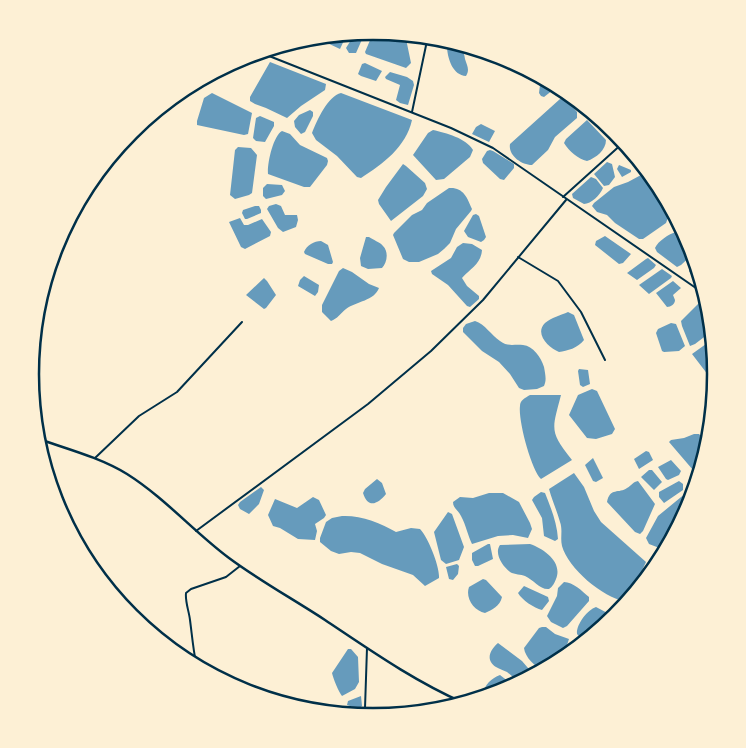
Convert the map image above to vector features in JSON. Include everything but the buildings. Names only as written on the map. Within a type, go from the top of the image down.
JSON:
[{"type":"street","points":[[412,112],[426,44]]},
{"type":"street","points":[[269,56],[451,128],[493,148],[696,288]]},
{"type":"street","points":[[563,197],[618,147]]},
{"type":"street","points":[[196,532],[368,404],[431,351],[476,308],[567,200]]},
{"type":"street","points":[[518,257],[558,281],[581,312],[605,360]]},
{"type":"street","points":[[95,458],[139,416],[177,392],[242,322]]},
{"type":"street","points":[[46,441],[95,458],[120,470],[145,486],[196,532],[240,566],[419,681],[454,698]]},
{"type":"street","points":[[194,656],[190,620],[185,598],[186,593],[191,589],[226,577],[240,566]]},
{"type":"street","points":[[365,708],[366,648]]},
{"type":"water","points":[[351,40],[362,40],[356,53],[349,53],[346,48]]},
{"type":"water","points":[[370,40],[407,42],[411,63],[406,68],[365,52]]},
{"type":"water","points":[[344,41],[340,49],[328,43]]},
{"type":"water","points":[[447,48],[463,52],[468,68],[466,76],[461,75],[455,70]]},
{"type":"water","points":[[270,62],[326,84],[325,90],[287,118],[255,104],[250,101],[250,97]]},
{"type":"water","points":[[365,63],[382,71],[376,81],[358,74],[362,64]]},
{"type":"water","points":[[390,72],[407,77],[413,81],[414,85],[408,105],[396,100],[400,85],[386,79],[385,77]]},
{"type":"water","points":[[540,85],[551,91],[544,97],[539,93]]},
{"type":"water","points":[[212,93],[252,113],[248,134],[244,135],[197,125],[204,98]]},
{"type":"water","points":[[341,93],[412,120],[409,130],[399,147],[385,161],[361,178],[357,177],[337,156],[316,140],[312,133],[327,104],[336,95]]},
{"type":"water","points":[[560,99],[573,107],[577,112],[577,118],[555,137],[548,150],[532,165],[516,159],[511,152],[510,144]]},
{"type":"water","points":[[310,110],[313,112],[313,116],[305,132],[301,134],[295,127],[294,121],[299,115]]},
{"type":"water","points":[[260,116],[274,122],[274,126],[265,142],[256,141],[253,138],[256,118]]},
{"type":"water","points":[[587,120],[606,140],[606,144],[600,153],[587,161],[574,154],[564,143]]},
{"type":"water","points":[[481,124],[495,131],[489,142],[472,134],[476,127]]},
{"type":"water","points":[[433,130],[461,139],[473,150],[470,157],[444,179],[436,180],[413,155],[428,133]]},
{"type":"water","points":[[282,131],[290,134],[300,145],[327,158],[327,165],[310,187],[304,187],[268,174],[273,144]]},
{"type":"water","points":[[238,147],[251,148],[257,155],[252,193],[235,199],[230,195],[235,150]]},
{"type":"water","points":[[490,150],[514,164],[514,168],[504,180],[500,179],[483,163],[482,159],[487,151]]},
{"type":"water","points":[[607,162],[612,164],[615,177],[609,185],[604,186],[594,174]]},
{"type":"water","points":[[403,164],[425,183],[427,189],[423,196],[391,221],[378,200]]},
{"type":"water","points":[[619,165],[631,170],[631,172],[622,177],[617,169]]},
{"type":"water","points":[[641,175],[668,217],[666,223],[643,239],[639,239],[615,223],[607,215],[597,212],[592,206],[614,187]]},
{"type":"water","points":[[591,177],[596,179],[603,188],[595,199],[584,204],[573,198],[572,194]]},
{"type":"water","points":[[267,184],[282,185],[285,191],[282,195],[266,199],[263,196],[263,188]]},
{"type":"water","points":[[449,188],[458,189],[464,194],[472,209],[471,211],[456,229],[450,243],[438,254],[419,262],[409,262],[403,259],[393,235],[394,233],[412,215],[422,210],[427,203]]},
{"type":"water","points":[[276,204],[281,206],[285,215],[297,215],[296,227],[283,232],[278,228],[267,209],[269,206]]},
{"type":"water","points":[[259,206],[261,213],[245,219],[242,213],[243,210]]},
{"type":"water","points":[[473,215],[479,216],[486,237],[481,242],[468,237],[464,231]]},
{"type":"water","points":[[240,218],[244,225],[262,219],[271,232],[270,236],[245,249],[241,247],[229,222]]},
{"type":"water","points":[[676,232],[687,259],[677,267],[657,252],[655,248],[670,234]]},
{"type":"water","points":[[605,236],[631,254],[623,263],[619,264],[595,245],[596,241]]},
{"type":"water","points":[[366,237],[378,242],[385,248],[387,257],[382,268],[368,269],[361,266],[360,258]]},
{"type":"water","points":[[321,241],[328,245],[332,264],[328,264],[304,252],[311,244]]},
{"type":"water","points":[[463,243],[472,244],[482,250],[478,262],[462,278],[467,286],[479,296],[479,299],[470,307],[448,285],[432,274],[431,271],[451,258],[457,247]]},
{"type":"water","points":[[648,258],[656,265],[654,268],[637,280],[627,273]]},
{"type":"water","points":[[343,268],[379,288],[373,296],[350,306],[331,321],[322,312],[322,305],[339,271]]},
{"type":"water","points":[[662,269],[672,276],[671,278],[649,294],[639,285]]},
{"type":"water","points":[[304,276],[319,285],[315,296],[298,286]]},
{"type":"water","points":[[264,278],[276,295],[264,309],[246,295]]},
{"type":"water","points":[[673,281],[681,288],[673,295],[674,304],[667,307],[656,293]]},
{"type":"water","points":[[699,303],[705,336],[690,346],[681,321]]},
{"type":"water","points":[[568,312],[574,315],[584,340],[576,347],[559,352],[544,340],[541,332],[542,327],[550,320]]},
{"type":"water","points":[[475,321],[503,343],[523,345],[533,350],[541,359],[544,367],[546,379],[544,386],[537,389],[524,390],[519,388],[499,362],[482,351],[463,332],[466,324]]},
{"type":"water","points":[[671,323],[676,324],[685,346],[679,351],[664,352],[656,333],[658,329]]},
{"type":"water","points":[[706,344],[707,374],[692,354]]},
{"type":"water","points":[[579,369],[588,370],[590,384],[583,387],[580,385]]},
{"type":"water","points":[[592,389],[597,391],[615,429],[612,434],[596,439],[587,438],[569,415],[578,395]]},
{"type":"water","points":[[530,395],[561,395],[554,430],[559,443],[572,460],[541,479],[529,455],[521,422],[520,404],[523,399]]},
{"type":"water","points":[[694,434],[699,434],[701,437],[693,470],[669,442]]},
{"type":"water","points":[[646,451],[649,452],[653,460],[639,469],[634,459]]},
{"type":"water","points":[[593,458],[603,478],[596,482],[593,481],[585,465]]},
{"type":"water","points":[[671,460],[681,471],[679,475],[668,480],[658,467]]},
{"type":"water","points":[[649,470],[652,470],[662,482],[654,490],[641,477]]},
{"type":"water","points":[[574,473],[584,487],[601,522],[646,562],[640,574],[619,600],[587,581],[571,563],[562,546],[561,525],[549,489]]},
{"type":"water","points":[[377,479],[382,483],[386,494],[377,502],[370,503],[363,493]]},
{"type":"water","points":[[638,481],[655,504],[640,534],[635,532],[607,502],[610,494],[624,490]]},
{"type":"water","points":[[679,481],[683,484],[683,490],[664,503],[659,497],[659,492]]},
{"type":"water","points":[[261,487],[264,490],[259,504],[249,514],[240,509],[238,505],[240,502]]},
{"type":"water","points":[[541,492],[545,493],[555,521],[558,539],[555,541],[544,536],[542,518],[532,500]]},
{"type":"water","points":[[489,493],[503,493],[519,502],[532,529],[528,538],[513,535],[498,536],[472,544],[463,519],[453,502],[460,497],[473,498]]},
{"type":"water","points":[[685,494],[673,522],[658,548],[649,544],[646,538],[658,516]]},
{"type":"water","points":[[313,497],[319,500],[326,515],[315,524],[317,531],[315,540],[298,539],[273,526],[268,515],[275,499],[297,508]]},
{"type":"water","points":[[448,512],[452,514],[464,547],[459,560],[446,564],[441,560],[434,532]]},
{"type":"water","points":[[342,516],[370,520],[396,532],[411,528],[420,529],[433,552],[439,578],[425,586],[413,575],[382,564],[360,553],[339,554],[331,551],[320,542],[320,538],[326,522],[332,518]]},
{"type":"water","points":[[490,544],[493,559],[475,566],[472,560],[472,553]]},
{"type":"water","points":[[530,544],[541,549],[555,562],[557,567],[556,579],[549,589],[543,588],[525,576],[510,572],[498,555],[500,545]]},
{"type":"water","points":[[457,564],[459,566],[458,574],[453,580],[449,579],[446,567]]},
{"type":"water","points":[[483,579],[502,597],[498,605],[485,613],[474,607],[468,595],[469,587]]},
{"type":"water","points":[[564,582],[580,590],[589,597],[589,601],[563,628],[551,622],[547,616],[557,596],[558,588]]},
{"type":"water","points":[[524,586],[548,597],[549,601],[542,610],[528,603],[520,596],[518,593]]},
{"type":"water","points":[[596,607],[606,612],[579,636],[577,630],[580,622]]},
{"type":"water","points":[[546,627],[555,634],[569,639],[565,648],[536,666],[526,655],[524,648],[539,628]]},
{"type":"water","points":[[498,643],[522,661],[529,669],[513,678],[493,664],[490,655]]},
{"type":"water","points":[[348,649],[351,649],[358,657],[359,682],[355,689],[342,696],[332,673]]},
{"type":"water","points":[[500,675],[507,680],[484,689],[488,684],[493,678]]},
{"type":"water","points":[[361,696],[362,706],[356,708],[347,705],[348,701]]}]
